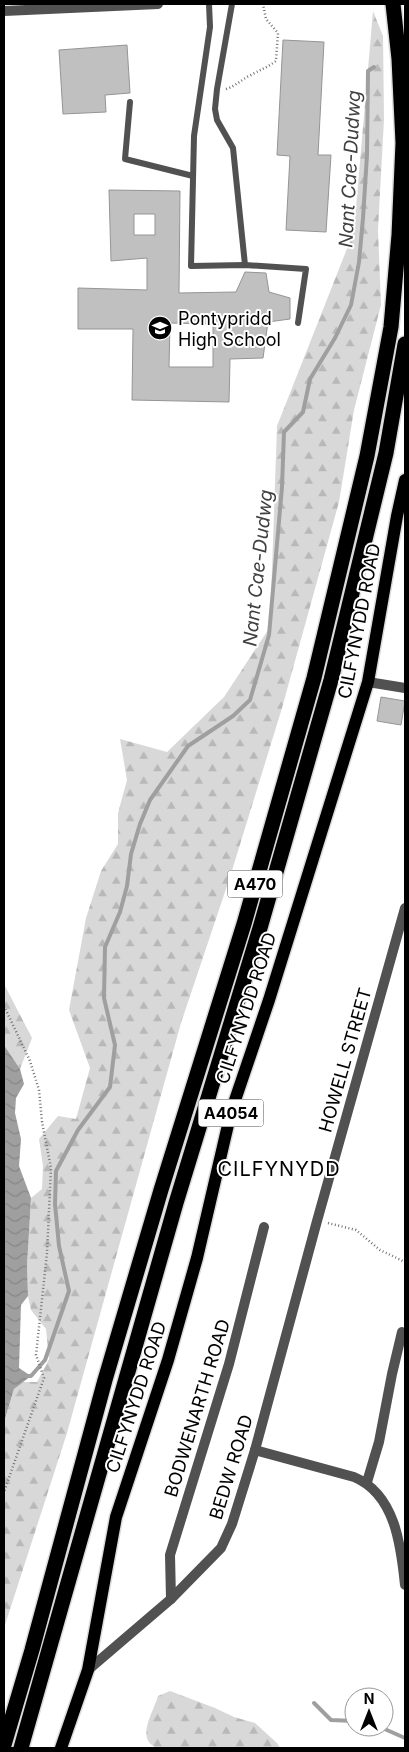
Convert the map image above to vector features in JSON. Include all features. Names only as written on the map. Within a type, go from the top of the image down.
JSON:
[{"type":"highway","name":"A470","points":[[4,1745],[111,1361],[161,1190],[244,924],[314,678],[367,456],[391,327],[399,235],[403,143],[399,59],[392,4]]},
{"type":"highway","name":"A470","points":[[21,1748],[176,1203],[260,928],[331,680],[386,453],[405,344]]},
{"type":"main road","name":"CILFYNYDD ROAD","points":[[61,1748],[88,1670],[116,1517],[168,1360],[189,1286],[231,1112],[269,1000],[368,682],[405,480]]},
{"type":"street","points":[[4,11],[158,4]]},
{"type":"street","points":[[368,682],[405,688]]},
{"type":"street","name":"HOWELL STREET","points":[[317,1220],[405,908]]},
{"type":"street","name":"BEDW ROAD","points":[[88,1670],[171,1599],[220,1548],[232,1524],[255,1450],[317,1220]]},
{"type":"street","name":"BODWENARTH ROAD","points":[[171,1599],[170,1555],[231,1356],[264,1227]]},
{"type":"street","points":[[367,1482],[379,1442],[402,1332]]},
{"type":"street","points":[[255,1450],[367,1482],[379,1493],[394,1523],[405,1585]]},
{"type":"lane","points":[[209,4],[210,28],[194,136],[191,266],[245,265],[306,269],[298,323]]},
{"type":"lane","points":[[232,4],[215,109],[217,120],[233,148],[245,265]]},
{"type":"lane","points":[[130,102],[125,159],[193,176]]},
{"type":"path","points":[[217,89],[233,87],[276,61],[278,33],[266,19],[263,4]]},
{"type":"path","points":[[4,1006],[30,1061],[39,1090],[42,1122],[51,1168],[47,1253],[36,1355],[44,1378],[4,1492]]},
{"type":"path","points":[[317,1220],[356,1230],[380,1250],[405,1262]]},
{"type":"green space","points":[[373,11],[383,36],[384,119],[378,230],[381,305],[354,410],[339,502],[282,708],[230,877],[181,1023],[67,1433],[4,1628],[4,1422],[14,1389],[21,1382],[37,1382],[49,1359],[46,1329],[31,1310],[28,1296],[27,1266],[31,1198],[42,1189],[43,1166],[39,1139],[58,1116],[76,1119],[90,1068],[69,1010],[86,918],[101,871],[118,844],[118,813],[127,780],[120,739],[167,752],[224,697],[270,627],[277,426],[354,231]]},
{"type":"green space","points":[[4,984],[32,1038],[20,1069],[4,1045]]},
{"type":"green space","points":[[170,1691],[234,1717],[255,1723],[280,1748],[157,1748],[147,1738],[147,1725],[158,1696]]},
{"type":"water","points":[[4,1045],[20,1069],[24,1084],[16,1098],[15,1113],[21,1139],[19,1166],[31,1198],[27,1266],[28,1296],[21,1305],[19,1368],[31,1376],[14,1389],[4,1422]]},
{"type":"building","points":[[283,40],[324,42],[318,155],[331,155],[326,232],[286,230],[290,156],[277,155]]},
{"type":"building","points":[[127,45],[130,93],[105,95],[106,112],[63,114],[59,50]]},
{"type":"building","points":[[109,190],[180,191],[179,293],[236,292],[245,272],[266,273],[269,292],[290,298],[290,319],[268,322],[263,358],[230,359],[229,402],[132,400],[133,329],[78,329],[78,288],[147,290],[147,258],[111,261]],"holes":[[[134,214],[155,214],[155,235],[134,235]],[[170,323],[213,324],[213,367],[169,367]]]},
{"type":"building","points":[[381,697],[405,701],[401,725],[377,721]]},
{"type":"waterway","name":"Nant Cae-Dudwg","points":[[26,1376],[31,1376],[45,1360],[69,1291],[59,1246],[55,1204],[56,1171],[78,1130],[110,1087],[115,1045],[104,998],[105,947],[120,912],[127,886],[131,854],[140,824],[150,800],[188,746],[233,716],[250,700],[269,635],[282,487],[284,432],[303,412],[310,379],[335,338],[351,305],[359,262],[363,218],[367,155],[368,71],[374,67]]},
{"type":"waterway","points":[[314,1703],[331,1720],[344,1721]]},
{"type":"waterway","points":[[394,1733],[405,1738]]},
{"type":"place","name":"Pontypridd High School","points":[[160,328]]},
{"type":"district","name":"CILFYNYDD","points":[[279,1169]]}]
